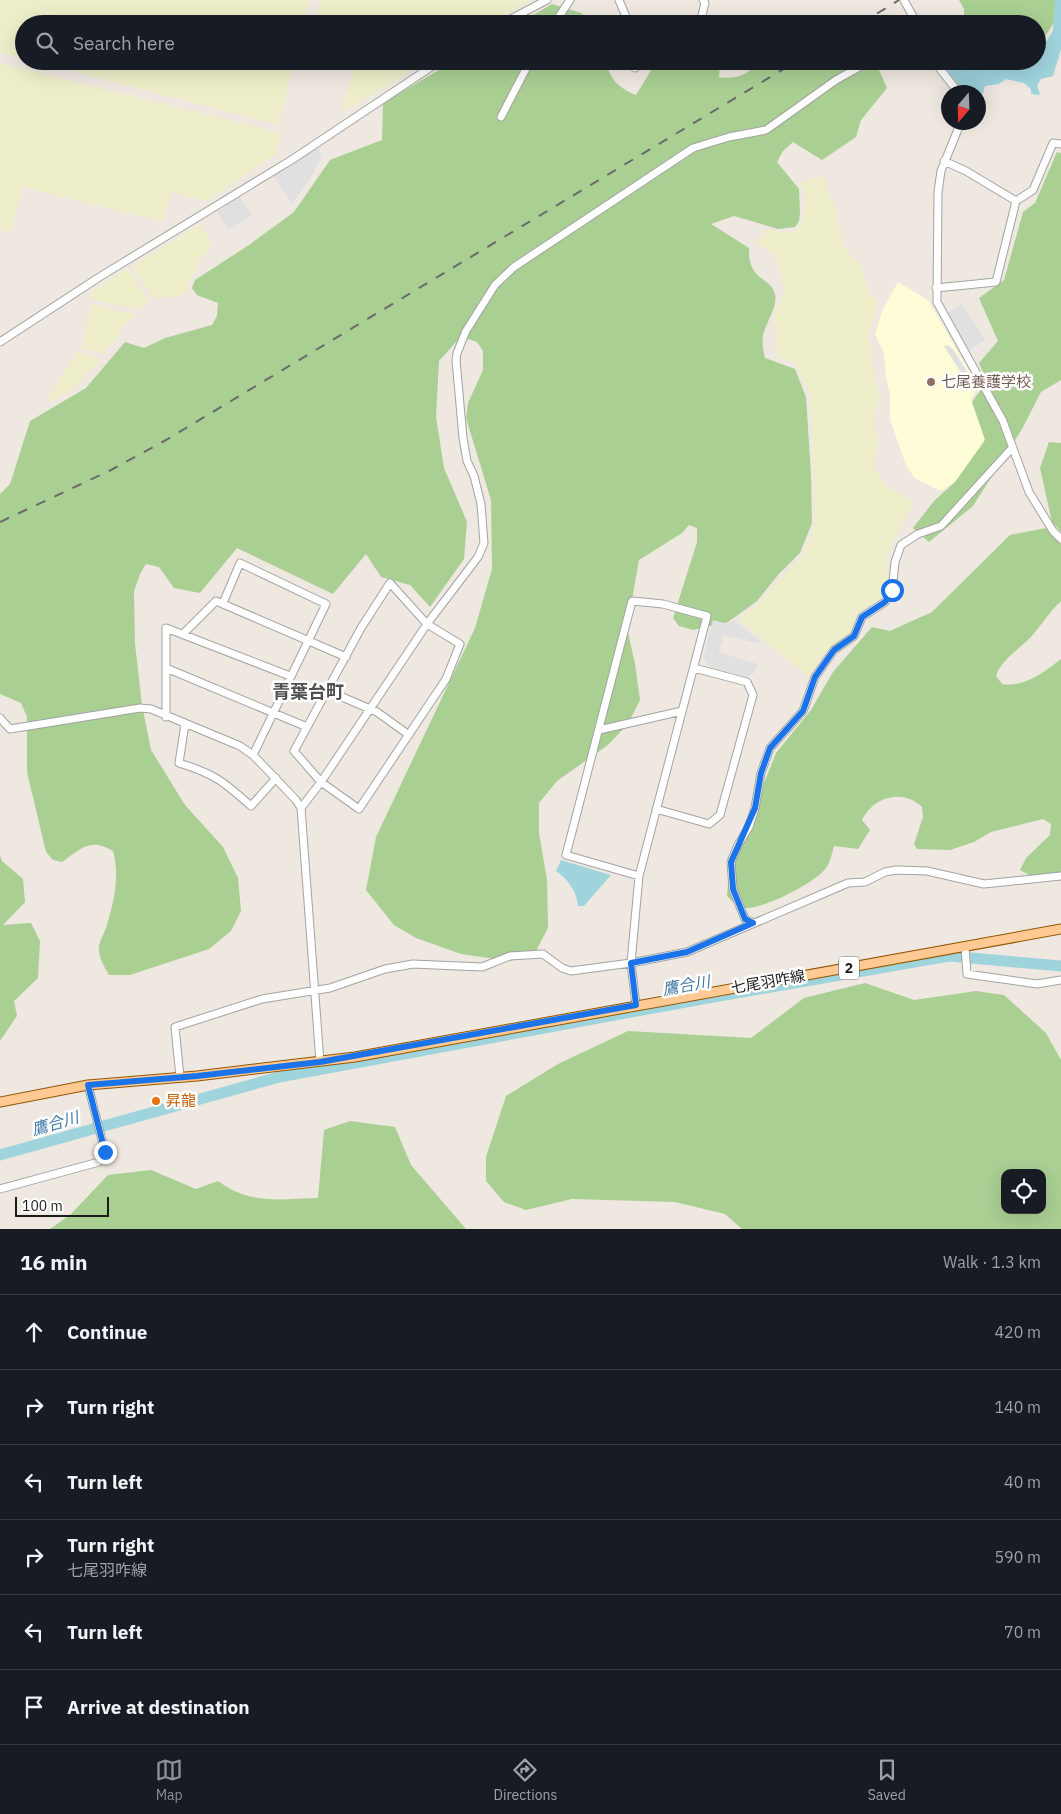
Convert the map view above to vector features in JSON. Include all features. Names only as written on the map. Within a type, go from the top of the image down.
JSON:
[{"type":"main road","name":"七尾羽咋線","points":[[0,1102],[88,1085],[320,1062],[1061,929]]},
{"type":"street","points":[[518,15],[546,0]]},
{"type":"street","points":[[560,15],[570,0]]},
{"type":"street","points":[[618,0],[625,15]]},
{"type":"street","points":[[701,15],[705,3],[703,0]]},
{"type":"street","points":[[904,0],[912,15]]},
{"type":"street","points":[[0,342],[101,276],[293,159],[426,70]]},
{"type":"street","points":[[502,117],[526,70]]},
{"type":"street","points":[[301,808],[321,782],[427,624],[478,557],[484,543],[481,504],[467,461],[462,438],[456,360],[466,331],[495,285],[514,267],[692,148],[704,143],[766,130],[836,80],[854,70]]},
{"type":"street","points":[[941,70],[953,85]]},
{"type":"street","points":[[958,130],[944,162],[938,192],[937,302],[1003,421],[1029,492],[1053,532],[1061,539]]},
{"type":"street","points":[[936,288],[996,282],[1016,201],[1033,190],[1054,143],[1061,144]]},
{"type":"street","points":[[944,162],[966,172],[1016,201]]},
{"type":"street","points":[[753,923],[745,919],[733,889],[731,862],[755,808],[761,773],[770,748],[803,711],[815,677],[834,650],[854,636],[862,617],[885,602],[892,590],[895,562],[901,545],[918,534],[941,526],[1012,448]]},
{"type":"street","points":[[223,603],[240,562],[326,604],[272,711],[253,755]]},
{"type":"street","points":[[390,583],[427,624],[460,644],[446,679],[359,809],[321,782],[294,751],[361,628],[390,583]]},
{"type":"street","points":[[636,1005],[631,963],[639,876],[708,616],[663,604],[632,601],[566,855],[639,876]]},
{"type":"street","points":[[184,634],[212,602],[223,603],[346,657]]},
{"type":"street","points":[[166,716],[166,628],[290,676]]},
{"type":"street","points":[[166,668],[308,727]]},
{"type":"street","points":[[656,809],[709,824],[720,815],[753,695],[747,682],[694,668]]},
{"type":"street","points":[[326,690],[370,709],[409,734]]},
{"type":"street","points":[[0,718],[10,730],[140,708],[151,709],[240,746],[253,755],[276,778],[301,808],[320,1062]]},
{"type":"street","points":[[600,730],[682,711]]},
{"type":"street","points":[[184,724],[179,763],[221,780],[251,806],[276,778]]},
{"type":"street","points":[[180,1077],[175,1027],[262,999],[314,991],[347,983],[385,969],[413,964],[482,967],[510,956],[543,954],[562,968],[571,971],[631,963],[687,952],[848,883],[865,882],[885,872],[896,870],[933,872],[984,884],[1061,876]]},
{"type":"street","points":[[965,947],[967,974],[1037,984],[1061,980]]},
{"type":"street","points":[[0,1189],[99,1162],[105,1151],[88,1085]]},
{"type":"shaded area","points":[[316,145],[322,155],[310,179],[292,204],[272,174]]},
{"type":"shaded area","points":[[238,194],[252,215],[229,230],[217,212],[226,206],[224,202]]},
{"type":"shaded area","name":"七尾養護学校","points":[[898,282],[928,300],[978,387],[971,399],[985,439],[964,476],[941,491],[914,478],[905,462],[890,420],[890,395],[884,353],[875,334],[882,311]]},
{"type":"shaded area","points":[[962,304],[985,340],[969,351],[951,328],[954,326],[947,314]]},
{"type":"shaded area","points":[[947,345],[953,349],[972,379],[967,382],[944,346]]},
{"type":"shaded area","points":[[713,620],[728,624],[734,620],[760,641],[759,644],[724,635],[719,652],[757,664],[754,673],[747,677],[710,667],[703,658]]},
{"type":"green space","points":[[0,0],[309,0],[305,15],[15,15],[15,57],[0,53]]},
{"type":"green space","points":[[322,0],[531,0],[505,15],[318,15]]},
{"type":"green space","points":[[959,0],[1061,0],[1061,12],[1046,35],[1046,15],[964,15],[964,9]]},
{"type":"green space","points":[[552,4],[583,15],[533,15]]},
{"type":"green space","points":[[0,63],[15,67],[15,70],[28,70],[281,133],[276,154],[206,201],[171,192],[164,222],[22,187],[11,232],[0,229]]},
{"type":"green space","points":[[68,70],[292,70],[279,125]]},
{"type":"green space","points":[[353,70],[411,70],[342,113]]},
{"type":"green space","points":[[439,70],[609,70],[620,86],[636,95],[651,70],[719,70],[719,77],[730,78],[751,70],[879,70],[887,88],[861,120],[856,137],[822,160],[793,142],[783,151],[777,162],[799,189],[800,213],[799,221],[795,227],[778,229],[734,216],[711,224],[749,248],[750,259],[755,273],[769,284],[775,294],[775,304],[763,335],[763,349],[765,358],[795,369],[806,397],[812,523],[800,553],[778,575],[757,601],[728,622],[693,630],[679,626],[673,618],[697,542],[697,528],[689,525],[682,533],[639,560],[627,628],[640,700],[628,724],[608,745],[557,781],[539,803],[539,833],[547,880],[548,928],[536,951],[529,957],[509,961],[461,954],[416,938],[394,925],[366,890],[376,837],[475,628],[492,569],[491,500],[466,418],[468,403],[483,370],[483,351],[477,342],[468,339],[456,342],[439,361],[436,417],[444,468],[467,522],[464,559],[430,607],[410,585],[381,577],[366,554],[333,594],[237,548],[200,593],[174,588],[159,567],[146,564],[140,574],[134,591],[135,644],[142,705],[151,750],[185,805],[223,847],[238,878],[241,911],[231,931],[209,949],[130,975],[109,975],[100,958],[99,946],[114,899],[116,870],[113,851],[98,845],[86,846],[62,862],[53,860],[46,852],[27,772],[27,717],[21,703],[0,694],[0,494],[10,484],[30,421],[86,388],[125,342],[144,348],[165,338],[212,325],[217,316],[218,303],[197,295],[192,288],[195,280],[249,245],[294,212],[330,160],[382,140],[383,103]]},
{"type":"green space","points":[[1057,152],[1061,153],[1061,380],[1041,392],[1022,429],[973,506],[929,542],[913,528],[934,501],[955,482],[985,440],[972,402],[987,381],[979,363],[998,341],[979,298],[1004,280],[1023,212],[1035,203]]},
{"type":"green space","points":[[825,176],[826,186],[836,210],[844,248],[860,263],[871,295],[878,301],[868,338],[874,353],[871,359],[879,397],[873,421],[878,442],[873,465],[884,485],[914,502],[887,553],[887,594],[857,613],[851,634],[823,654],[810,678],[738,619],[759,603],[803,555],[816,523],[810,394],[796,364],[777,357],[774,314],[785,292],[776,255],[755,243],[768,229],[787,233],[795,231],[802,221],[805,209],[806,194],[799,183]]},
{"type":"green space","points":[[200,224],[213,244],[199,262],[187,285],[189,290],[180,296],[154,299],[133,266]]},
{"type":"green space","points":[[128,268],[149,302],[137,310],[91,299],[91,292]]},
{"type":"green space","points":[[91,304],[135,315],[133,319],[123,324],[117,338],[102,354],[82,348]]},
{"type":"green space","points":[[78,352],[101,359],[70,391],[50,402],[47,399]]},
{"type":"green space","points":[[1049,442],[1061,443],[1061,532],[1052,522],[1040,468]]},
{"type":"green space","points":[[1046,528],[1061,544],[1061,601],[1030,638],[1006,660],[996,676],[1002,684],[1018,684],[1041,674],[1061,659],[1061,874],[1031,876],[1020,870],[1026,858],[1050,835],[1051,824],[1043,819],[991,832],[974,842],[950,850],[917,849],[914,844],[923,817],[922,807],[914,801],[898,797],[889,798],[873,806],[862,820],[870,830],[858,849],[834,846],[827,866],[812,881],[789,894],[765,904],[747,908],[738,906],[727,896],[729,872],[776,753],[811,710],[833,672],[872,627],[890,631],[932,612],[1010,535]]},
{"type":"green space","points":[[0,855],[2,861],[23,879],[25,902],[3,925],[31,923],[40,941],[38,978],[14,1001],[17,1016],[0,1041]]},
{"type":"green space","points":[[865,983],[914,1000],[976,991],[1004,995],[1046,1033],[1061,1060],[1061,1229],[742,1229],[725,1214],[675,1202],[572,1199],[526,1210],[504,1202],[486,1181],[486,1157],[506,1096],[558,1064],[628,1031],[751,1038],[804,998]]},
{"type":"green space","points":[[350,1121],[395,1127],[411,1165],[466,1229],[50,1229],[71,1214],[108,1175],[151,1170],[196,1189],[218,1181],[230,1189],[254,1197],[266,1199],[318,1198],[324,1130]]},
{"type":"water","points":[[1055,0],[1061,0],[1061,49],[1053,76],[1041,79],[1037,85],[1040,95],[1031,94],[1031,89],[1024,83],[1006,79],[999,84],[986,86],[959,85],[947,70],[1046,70],[1046,42],[1053,31]]},
{"type":"water","points":[[561,860],[611,875],[584,906],[578,906],[571,886],[556,871]]},
{"type":"waterway","name":"鷹合川","points":[[0,1155],[279,1077],[702,999],[949,956],[1061,966]]},
{"type":"railway","points":[[875,15],[899,0]]},
{"type":"railway","points":[[0,522],[111,470],[166,440],[782,70]]},
{"type":"place","name":"七尾養護学校","points":[[931,382]]},
{"type":"place","name":"昇龍","points":[[156,1101]]},
{"type":"district","name":"青葉台町","points":[[308,692]]},
{"type":"route","points":[[105,1152],[88,1085],[197,1076],[355,1057],[636,1005],[631,963],[687,952],[753,923],[745,919],[733,889],[731,862],[738,845],[749,827],[755,808],[761,773],[770,748],[803,711],[815,677],[834,650],[854,636],[862,617],[885,602],[892,590]]}]
